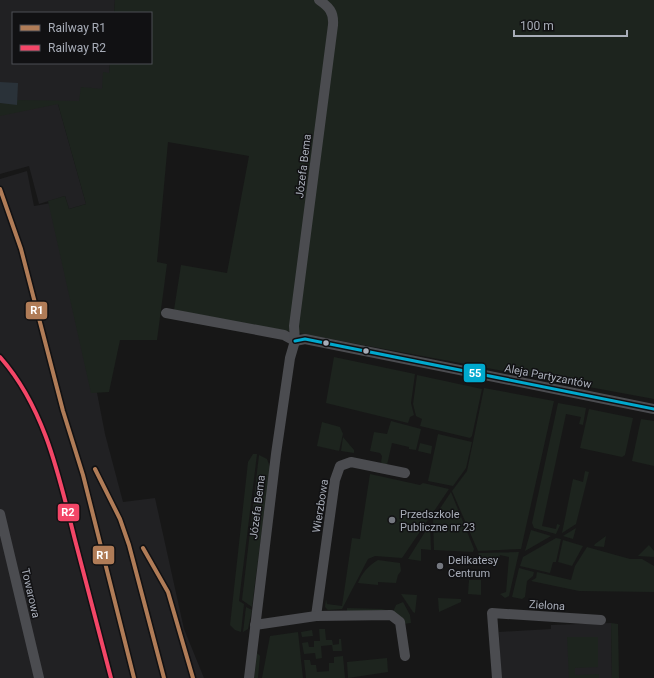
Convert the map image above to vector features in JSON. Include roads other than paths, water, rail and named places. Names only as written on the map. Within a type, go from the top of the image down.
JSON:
[{"type":"street","name":"Józefa Bema","points":[[249,678],[290,358],[295,341],[294,326],[334,17],[331,10],[319,0]]},
{"type":"street","points":[[166,313],[284,335],[295,341]]},
{"type":"street","name":"Aleja Partyzantów","points":[[295,341],[305,340],[654,409]]},
{"type":"street","name":"Wierzbowa","points":[[316,616],[335,480],[340,466],[351,462],[405,473]]},
{"type":"street","name":"Towarowa","points":[[0,514],[39,678]]},
{"type":"street","name":"Zielona","points":[[497,678],[492,613],[601,620]]},
{"type":"street","points":[[255,625],[316,616],[391,615],[400,622],[405,656]]},
{"type":"rail line","name":"R1","points":[[0,189],[21,249],[63,411],[83,475],[134,678]]},
{"type":"rail line","name":"R2","points":[[0,357],[28,398],[39,420],[56,467],[111,678]]},
{"type":"rail line","name":"R1","points":[[95,469],[120,519],[129,545],[164,678]]},
{"type":"rail line","name":"R1","points":[[143,548],[168,592],[193,678]]},
{"type":"place","name":"Przedszkole Publiczne nr 23","points":[[392,520]]},
{"type":"place","name":"Delikatesy Centrum","points":[[440,566]]}]
